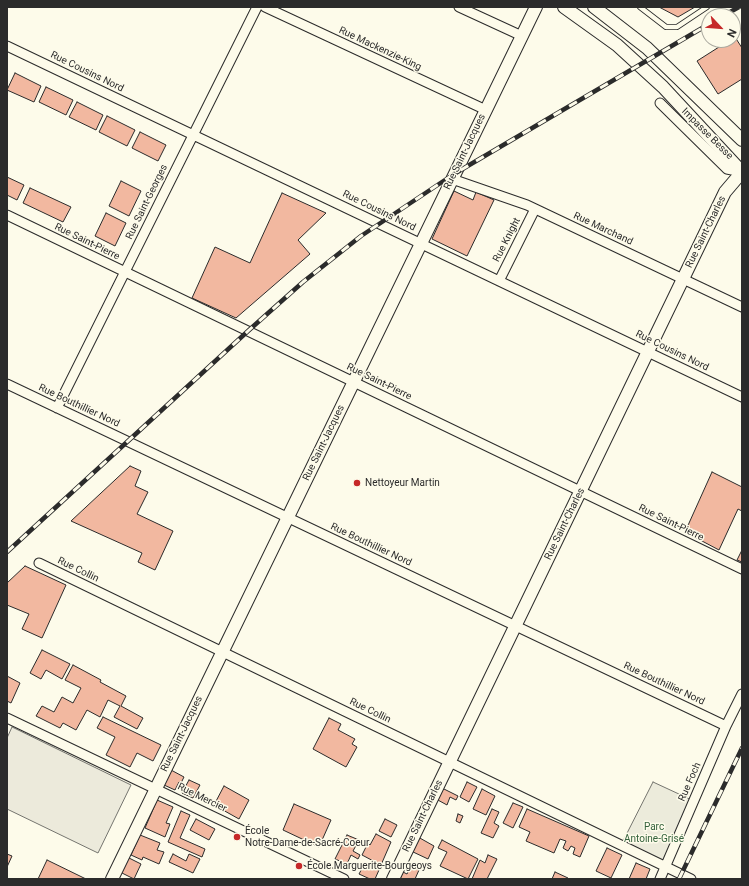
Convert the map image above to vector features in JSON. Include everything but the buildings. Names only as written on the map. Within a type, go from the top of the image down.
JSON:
[{"type":"street","name":"Rue Saint-Georges","points":[[57,408],[257,7]]},
{"type":"street","name":"Rue Mackenzie-King","points":[[265,7],[486,110]]},
{"type":"street","points":[[460,7],[522,36]]},
{"type":"street","name":"Rue Saint-Jacques","points":[[112,879],[536,7]]},
{"type":"street","points":[[564,7],[617,45],[663,87],[742,172]]},
{"type":"street","points":[[594,7],[647,48],[742,140]]},
{"type":"street","name":"Rue Cousins Nord","points":[[7,46],[742,397]]},
{"type":"street","name":"Impasse Besse","points":[[660,103],[727,169],[742,172]]},
{"type":"street","name":"Rue Saint-Charles","points":[[393,879],[725,192],[742,172]]},
{"type":"street","name":"Rue Marchand","points":[[452,179],[535,209],[742,307]]},
{"type":"street","name":"Rue Knight","points":[[499,281],[535,209]]},
{"type":"street","name":"Rue Saint-Pierre","points":[[7,216],[742,569]]},
{"type":"street","name":"Rue Bouthillier Nord","points":[[7,384],[726,726]]},
{"type":"street","name":"Rue Collin","points":[[39,563],[691,879]]},
{"type":"street","name":"Rue Foch","points":[[660,879],[726,726],[742,694]]},
{"type":"street","name":"Rue Mercier","points":[[7,718],[344,879]]},
{"type":"lane","points":[[640,7],[666,27],[677,26],[707,7]]},
{"type":"green space","name":"Parc Antoine-Grisé","points":[[653,782],[694,801],[665,867],[621,845]]},
{"type":"shaded area","points":[[12,727],[131,785],[98,853],[7,809],[7,738]]},
{"type":"railway","points":[[7,552],[248,331],[303,282],[361,236],[454,174],[701,29]]},
{"type":"railway","points":[[679,879],[742,748]]},
{"type":"place","name":"Nettoyeur Martin","points":[[357,483]]},
{"type":"place","name":"École Notre-Dame-de-Sacré-Coeur","points":[[237,837]]},
{"type":"place","name":"École Marguerite-Bourgeoys","points":[[299,866]]}]
